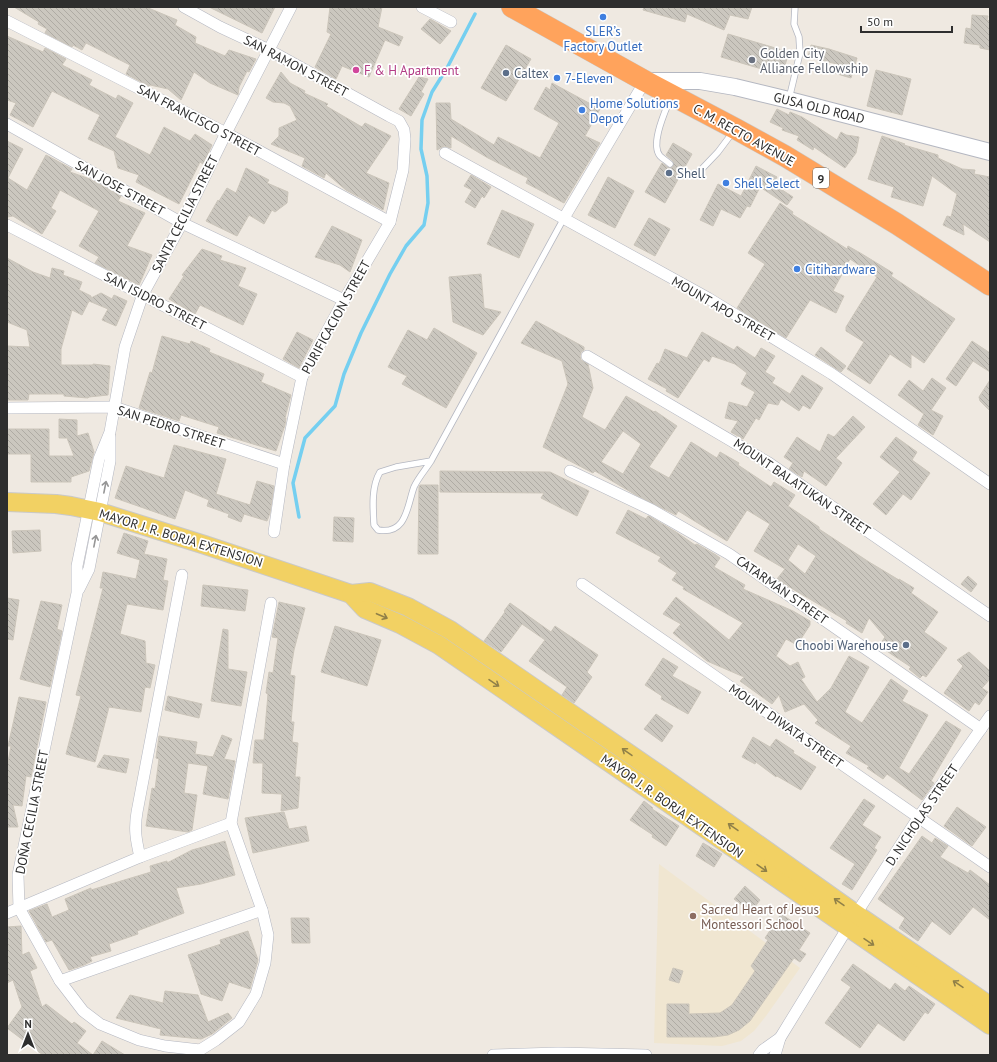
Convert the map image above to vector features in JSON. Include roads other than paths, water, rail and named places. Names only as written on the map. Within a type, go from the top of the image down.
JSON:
[{"type":"highway","name":"C. M. RECTO AVENUE","points":[[512,7],[646,81],[736,128],[897,224],[990,285]]},
{"type":"main road","name":"MAYOR J. R. BORJA EXTENSION","points":[[7,502],[56,504],[95,511],[337,589],[370,592],[408,607],[450,630],[660,775],[990,1025]]},
{"type":"main road","name":"MAYOR J. R. BORJA EXTENSION","points":[[337,589],[365,609],[400,624],[439,645],[650,791],[852,921],[990,1006]]},
{"type":"main road","points":[[526,705],[536,690]]},
{"type":"main road","points":[[650,791],[660,775]]},
{"type":"street","name":"SAN RAMON STREET","points":[[184,7],[269,50],[399,121],[404,130]]},
{"type":"street","name":"SANTA CECILIA STREET","points":[[95,511],[99,459],[110,432],[125,347],[143,294],[182,223],[226,133],[291,7]]},
{"type":"street","points":[[422,7],[451,22]]},
{"type":"street","name":"SAN FRANCISCO STREET","points":[[7,21],[226,133],[390,222]]},
{"type":"street","points":[[564,218],[646,81]]},
{"type":"street","name":"GUSA OLD ROAD","points":[[646,81],[700,82],[735,87],[990,152]]},
{"type":"street","name":"SAN JOSE STREET","points":[[7,124],[182,223],[344,300]]},
{"type":"street","name":"PURIFICACION STREET","points":[[274,532],[284,464],[302,377],[344,300],[390,222],[403,170],[405,139],[404,130]]},
{"type":"street","name":"MOUNT APO STREET","points":[[445,153],[708,298],[832,374],[990,484]]},
{"type":"street","name":"SAN ISIDRO STREET","points":[[7,224],[302,377]]},
{"type":"street","name":"MOUNT BALATUKAN STREET","points":[[587,356],[769,463],[990,616]]},
{"type":"street","name":"SAN PEDRO STREET","points":[[7,408],[114,407],[284,464]]},
{"type":"street","name":"CATARMAN STREET","points":[[570,471],[652,510],[729,554],[981,729]]},
{"type":"street","name":"DOÑA CECILIA STREET","points":[[95,511],[77,566],[77,593],[18,875],[20,908],[60,981],[83,1011],[100,1024],[139,1040],[200,1053]]},
{"type":"street","points":[[140,857],[135,838],[137,812],[182,575]]},
{"type":"street","name":"MOUNT DIWATA STREET","points":[[582,584],[990,867]]},
{"type":"street","points":[[200,1053],[239,1022],[256,994],[265,963],[268,935],[262,910],[231,823],[271,603]]},
{"type":"street","name":"D. NICHOLAS STREET","points":[[780,1038],[918,818],[990,716]]},
{"type":"street","points":[[7,913],[140,857],[231,823]]},
{"type":"street","points":[[60,981],[262,910]]},
{"type":"street","points":[[759,1055],[763,1050],[780,1038]]},
{"type":"street","points":[[775,1055],[780,1038]]},
{"type":"street","points":[[493,1055],[558,1052],[646,1055]]},
{"type":"lane","points":[[789,100],[800,53],[799,37],[794,24],[795,7]]},
{"type":"lane","points":[[670,164],[659,155],[657,146],[659,126],[672,95]]},
{"type":"lane","points":[[688,174],[698,173],[718,152],[736,128]]},
{"type":"lane","points":[[431,461],[396,466],[380,472],[376,479],[373,510],[374,525],[378,530],[389,530],[398,526],[405,518],[414,486],[431,461],[564,218]]},
{"type":"waterway","points":[[299,517],[293,483],[305,438],[335,406],[344,374],[361,333],[390,274],[406,246],[424,225],[428,203],[427,176],[421,149],[422,120],[432,92],[447,68],[475,14]]},
{"type":"place","name":"SLER’s Factory Outlet","points":[[603,17]]},
{"type":"place","name":"Golden City Alliance Fellowship","points":[[752,60]]},
{"type":"place","name":"F & H Apartment","points":[[356,70]]},
{"type":"place","name":"Caltex","points":[[506,73]]},
{"type":"place","name":"7-Eleven","points":[[557,78]]},
{"type":"place","name":"Home Solutions Depot","points":[[582,110]]},
{"type":"place","name":"Shell","points":[[669,173]]},
{"type":"place","name":"Shell Select","points":[[726,183]]},
{"type":"place","name":"Citihardware","points":[[797,269]]},
{"type":"place","name":"Choobi Warehouse","points":[[906,645]]},
{"type":"place","name":"Sacred Heart of Jesus Montessori School","points":[[693,916]]}]
